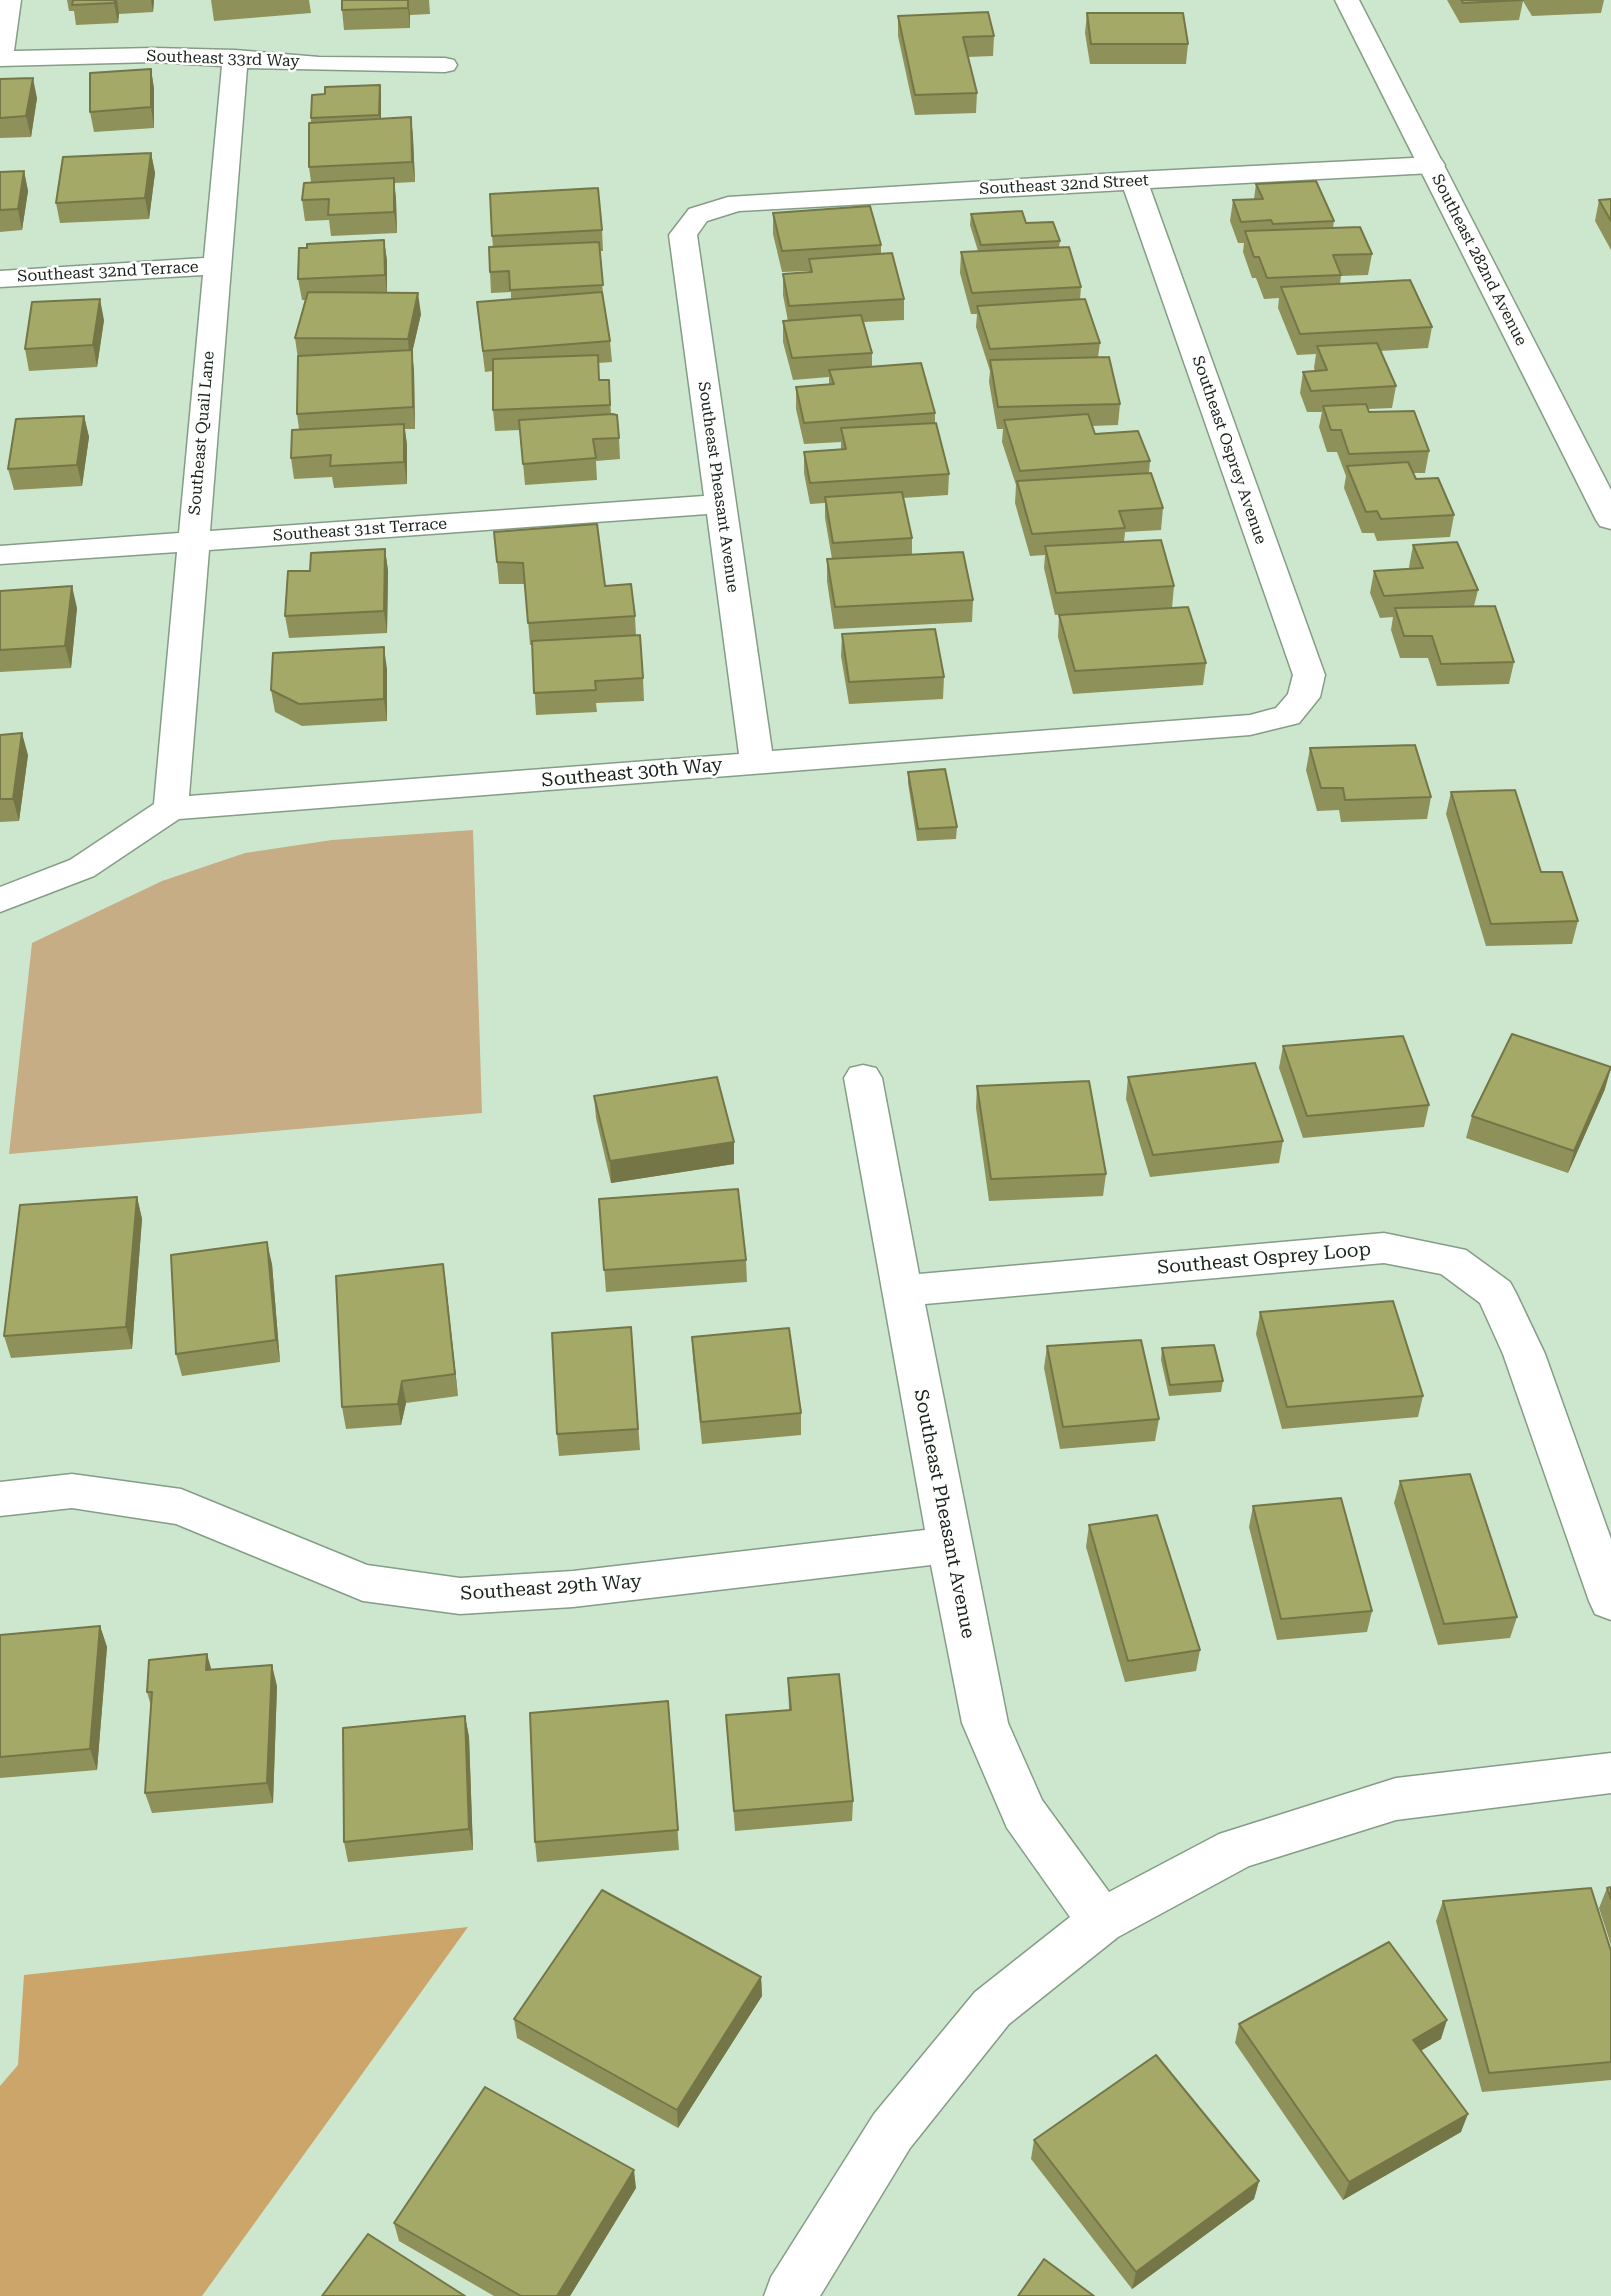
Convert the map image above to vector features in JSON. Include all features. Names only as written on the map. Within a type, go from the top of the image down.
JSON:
[{"type":"street","points":[[1,58],[9,0]]},
{"type":"street","name":"Southeast 282nd Avenue","points":[[1347,0],[1611,520]]},
{"type":"street","name":"Southeast 33rd Way","points":[[1,58],[235,57],[320,64],[445,65]]},
{"type":"street","name":"Southeast Quail Lane","points":[[172,809],[235,57]]},
{"type":"street","name":"Southeast 32nd Street","points":[[698,215],[737,203],[1432,165]]},
{"type":"street","name":"Southeast Osprey Avenue","points":[[1133,180],[1309,675],[1304,697],[1287,716]]},
{"type":"street","name":"Southeast Pheasant Avenue","points":[[698,215],[683,235],[757,763]]},
{"type":"street","name":"Southeast 32nd Terrace","points":[[0,279],[216,266]]},
{"type":"street","name":"Southeast 31st Terrace","points":[[0,555],[721,504]]},
{"type":"street","name":"Southeast 30th Way","points":[[0,900],[82,868],[172,809],[1250,725],[1287,716]]},
{"type":"street","name":"Southeast Pheasant Avenue","points":[[863,1078],[949,1545],[985,1723],[1024,1813],[1101,1921]]},
{"type":"street","name":"Southeast Osprey Loop","points":[[903,1291],[1384,1248],[1452,1261],[1496,1293],[1524,1354],[1611,1601]]},
{"type":"street","name":"Southeast 29th Way","points":[[0,1499],[72,1491],[181,1507],[363,1583],[460,1596],[573,1589],[949,1545]]},
{"type":"street","points":[[790,2296],[892,2131],[992,2008],[1101,1921],[1236,1849],[1395,1799],[1611,1773]]},
{"type":"shaded area","points":[[473,830],[482,1113],[9,1154],[32,943],[162,881],[245,853],[332,840]]},
{"type":"shaded area","points":[[468,1927],[202,2296],[0,2296],[0,2086],[18,2065],[24,1975]]},
{"type":"building","points":[[73,0],[115,0],[114,3],[72,5]]},
{"type":"building","points":[[342,0],[408,0],[408,8],[342,10]]},
{"type":"building","points":[[1461,0],[1523,0],[1463,3]]},
{"type":"building","points":[[988,12],[994,36],[963,37],[977,93],[915,95],[898,16]]},
{"type":"building","points":[[1087,13],[1183,13],[1188,44],[1091,44]]},
{"type":"building","points":[[151,69],[151,107],[90,112],[90,73]]},
{"type":"building","points":[[33,78],[26,116],[0,118],[0,79]]},
{"type":"building","points":[[380,85],[379,115],[311,118],[312,95],[325,94],[325,87]]},
{"type":"building","points":[[411,117],[412,162],[309,167],[309,123]]},
{"type":"building","points":[[151,153],[145,198],[56,203],[63,157]]},
{"type":"building","points":[[24,171],[18,209],[0,210],[0,172]]},
{"type":"building","points":[[394,178],[394,212],[328,215],[329,199],[302,200],[304,183]]},
{"type":"building","points":[[1316,181],[1334,221],[1273,224],[1271,220],[1241,222],[1233,200],[1263,199],[1256,184]]},
{"type":"building","points":[[598,188],[602,230],[492,236],[490,194]]},
{"type":"building","points":[[1611,199],[1611,221],[1599,200]]},
{"type":"building","points":[[870,206],[881,245],[782,251],[773,213]]},
{"type":"building","points":[[1022,211],[1026,223],[1053,222],[1060,241],[981,245],[971,214]]},
{"type":"building","points":[[1360,227],[1372,254],[1333,255],[1341,275],[1267,278],[1259,257],[1254,257],[1245,231]]},
{"type":"building","points":[[384,240],[385,275],[298,279],[299,248],[307,248],[307,244]]},
{"type":"building","points":[[599,242],[603,285],[510,290],[509,271],[490,272],[489,247]]},
{"type":"building","points":[[1069,247],[1081,287],[972,293],[961,252]]},
{"type":"building","points":[[892,253],[904,299],[789,306],[783,274],[812,272],[809,259]]},
{"type":"building","points":[[1410,280],[1432,327],[1300,334],[1281,287]]},
{"type":"building","points":[[308,292],[418,293],[408,339],[295,338]]},
{"type":"building","points":[[602,292],[610,341],[483,351],[477,302]]},
{"type":"building","points":[[100,299],[93,345],[25,349],[32,302]]},
{"type":"building","points":[[1085,299],[1100,343],[990,349],[977,306]]},
{"type":"building","points":[[861,315],[872,353],[792,358],[783,321]]},
{"type":"building","points":[[1377,343],[1396,386],[1311,391],[1303,372],[1327,370],[1317,346]]},
{"type":"building","points":[[412,350],[413,407],[297,414],[298,356]]},
{"type":"building","points":[[598,355],[599,380],[609,380],[610,405],[493,410],[493,359]]},
{"type":"building","points":[[1109,357],[1120,404],[998,407],[990,360]]},
{"type":"building","points":[[921,363],[935,413],[804,423],[796,387],[834,384],[829,370]]},
{"type":"building","points":[[1366,404],[1369,412],[1414,411],[1429,451],[1349,454],[1341,430],[1331,430],[1323,406]]},
{"type":"building","points":[[1088,414],[1095,434],[1138,431],[1150,461],[1020,471],[1004,420]]},
{"type":"building","points":[[617,415],[619,438],[593,439],[596,458],[523,464],[519,420]]},
{"type":"building","points":[[84,416],[77,465],[8,469],[16,419]]},
{"type":"building","points":[[936,423],[949,474],[810,483],[804,452],[846,449],[841,428]]},
{"type":"building","points":[[404,424],[404,462],[330,466],[331,455],[291,458],[292,430]]},
{"type":"building","points":[[1408,462],[1416,479],[1438,478],[1454,515],[1381,519],[1377,511],[1366,512],[1347,466]]},
{"type":"building","points":[[1151,473],[1163,508],[1119,511],[1125,528],[1032,534],[1017,481]]},
{"type":"building","points":[[902,492],[912,538],[833,543],[825,497]]},
{"type":"building","points":[[597,524],[605,586],[631,584],[635,616],[528,623],[523,563],[497,562],[494,532]]},
{"type":"building","points":[[1161,540],[1174,586],[1056,593],[1045,546]]},
{"type":"building","points":[[1457,542],[1478,590],[1384,596],[1374,571],[1423,568],[1413,545]]},
{"type":"building","points":[[385,549],[384,611],[285,616],[288,571],[310,571],[311,553]]},
{"type":"building","points":[[963,552],[973,600],[835,607],[827,559]]},
{"type":"building","points":[[72,586],[65,646],[0,650],[0,591]]},
{"type":"building","points":[[1495,606],[1514,662],[1441,664],[1432,636],[1404,636],[1395,608]]},
{"type":"building","points":[[1188,607],[1206,663],[1075,671],[1059,615]]},
{"type":"building","points":[[935,629],[944,677],[849,682],[842,634]]},
{"type":"building","points":[[640,635],[643,678],[595,681],[596,690],[534,693],[532,641]]},
{"type":"building","points":[[384,647],[384,699],[299,704],[271,690],[273,653]]},
{"type":"building","points":[[22,733],[13,799],[0,799],[0,735]]},
{"type":"building","points":[[1415,745],[1431,797],[1345,800],[1343,788],[1321,788],[1310,748]]},
{"type":"building","points":[[945,769],[957,827],[918,829],[908,772]]},
{"type":"building","points":[[1515,790],[1541,872],[1562,872],[1578,921],[1491,924],[1451,792]]},
{"type":"building","points":[[1512,1034],[1611,1067],[1574,1151],[1472,1116]]},
{"type":"building","points":[[1403,1036],[1429,1105],[1307,1116],[1283,1046]]},
{"type":"building","points":[[1255,1063],[1283,1141],[1153,1155],[1128,1077]]},
{"type":"building","points":[[717,1077],[734,1142],[610,1161],[594,1096]]},
{"type":"building","points":[[1089,1081],[1106,1174],[991,1179],[977,1086]]},
{"type":"building","points":[[738,1189],[746,1260],[604,1270],[599,1199]]},
{"type":"building","points":[[137,1197],[126,1327],[4,1336],[20,1205]]},
{"type":"building","points":[[267,1242],[276,1340],[176,1354],[171,1255]]},
{"type":"building","points":[[443,1264],[455,1374],[402,1381],[398,1404],[342,1407],[336,1276]]},
{"type":"building","points":[[1393,1301],[1423,1396],[1287,1407],[1260,1312]]},
{"type":"building","points":[[631,1327],[638,1429],[557,1434],[552,1333]]},
{"type":"building","points":[[789,1328],[801,1413],[701,1422],[692,1337]]},
{"type":"building","points":[[1141,1340],[1159,1419],[1063,1427],[1047,1346]]},
{"type":"building","points":[[1214,1345],[1223,1381],[1170,1385],[1162,1348]]},
{"type":"building","points":[[1470,1474],[1517,1617],[1444,1624],[1400,1481]]},
{"type":"building","points":[[1341,1498],[1372,1611],[1281,1619],[1253,1506]]},
{"type":"building","points":[[1157,1515],[1200,1650],[1128,1661],[1089,1525]]},
{"type":"building","points":[[100,1626],[90,1749],[0,1757],[0,1635]]},
{"type":"building","points":[[207,1654],[206,1670],[272,1665],[267,1783],[145,1793],[152,1692],[147,1692],[149,1660]]},
{"type":"building","points":[[839,1674],[853,1801],[734,1811],[726,1715],[791,1710],[788,1678]]},
{"type":"building","points":[[668,1701],[678,1830],[535,1842],[530,1713]]},
{"type":"building","points":[[465,1716],[469,1829],[344,1842],[343,1728]]},
{"type":"building","points":[[1591,1888],[1611,1951],[1611,2062],[1489,2073],[1443,1901]]},
{"type":"building","points":[[602,1890],[761,1977],[677,2110],[514,2019]]},
{"type":"building","points":[[1389,1942],[1447,2020],[1413,2040],[1468,2114],[1349,2182],[1239,2024]]},
{"type":"building","points":[[1156,2055],[1259,2181],[1136,2272],[1034,2140]]},
{"type":"building","points":[[485,2087],[634,2170],[557,2296],[521,2296],[394,2223]]},
{"type":"building","points":[[368,2234],[465,2296],[322,2296]]},
{"type":"building","points":[[1044,2259],[1094,2296],[1018,2296]]}]
